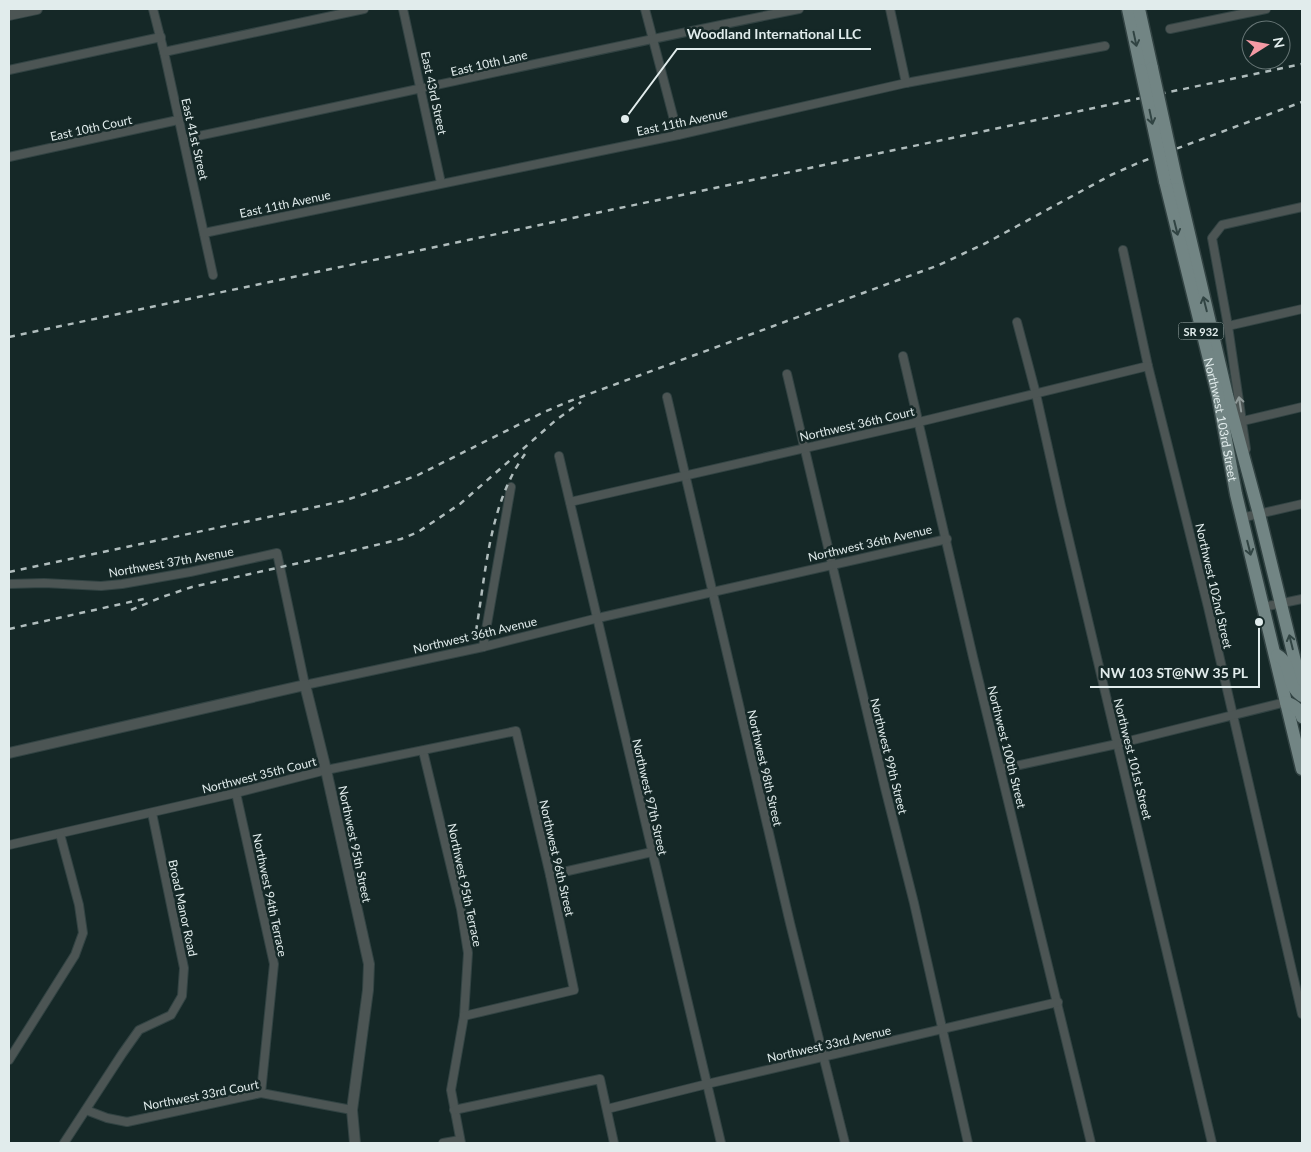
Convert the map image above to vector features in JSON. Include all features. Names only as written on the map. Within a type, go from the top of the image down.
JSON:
[{"type":"main road","name":"SR 932","points":[[1128,9],[1146,69]]},
{"type":"main road","name":"SR 932","points":[[1139,9],[1146,69]]},
{"type":"main road","name":"Northwest 103rd Street","points":[[1146,69],[1218,396],[1241,518],[1302,769]]},
{"type":"main road","name":"Northwest 103rd Street","points":[[1170,179],[1260,514],[1302,690]]},
{"type":"main road","points":[[1274,654],[1282,658],[1287,667],[1292,686],[1296,693],[1302,696]]},
{"type":"main road","points":[[1286,702],[1294,705],[1301,712],[1302,717]]},
{"type":"street","points":[[9,15],[37,9]]},
{"type":"street","name":"East 41st Street","points":[[153,9],[161,37],[213,275]]},
{"type":"street","points":[[164,52],[364,9]]},
{"type":"street","name":"East 43rd Street","points":[[403,9],[441,183]]},
{"type":"street","points":[[645,9],[678,135]]},
{"type":"street","name":"East 10th Lane","points":[[184,139],[653,38],[799,9]]},
{"type":"street","points":[[890,9],[906,84]]},
{"type":"street","points":[[1170,29],[1266,9]]},
{"type":"street","points":[[9,70],[161,37]]},
{"type":"street","name":"East 11th Avenue","points":[[204,233],[678,135],[906,84],[1105,46]]},
{"type":"street","name":"East 10th Court","points":[[9,157],[178,120]]},
{"type":"street","name":"Northwest 103rd Street","points":[[1248,470],[1243,420],[1212,238],[1222,225],[1302,207]]},
{"type":"street","name":"Northwest 102nd Street","points":[[1123,250],[1148,366],[1208,607],[1302,1014]]},
{"type":"street","points":[[1228,326],[1302,309]]},
{"type":"street","name":"Northwest 101st Street","points":[[1017,322],[1036,394],[1212,1143]]},
{"type":"street","name":"Northwest 100th Street","points":[[903,356],[973,657],[1091,1143]]},
{"type":"street","name":"Northwest 36th Court","points":[[570,502],[919,422],[1148,366]]},
{"type":"street","name":"Northwest 99th Street","points":[[787,374],[885,788],[914,902],[968,1143]]},
{"type":"street","name":"Northwest 98th Street","points":[[667,397],[790,924],[845,1143]]},
{"type":"street","points":[[1243,420],[1302,407]]},
{"type":"street","name":"Northwest 97th Street","points":[[559,456],[722,1143]]},
{"type":"street","points":[[483,647],[508,492],[511,487]]},
{"type":"street","points":[[1241,518],[1302,504]]},
{"type":"street","name":"Northwest 36th Avenue","points":[[9,752],[483,647],[598,618],[946,539]]},
{"type":"street","name":"Northwest 37th Avenue","points":[[9,584],[44,583],[94,586],[122,584],[190,572],[277,553]]},
{"type":"street","name":"Northwest 95th Street","points":[[277,553],[305,685],[369,964],[368,990],[352,1110],[355,1143]]},
{"type":"street","points":[[1263,608],[1302,599]]},
{"type":"street","points":[[1001,769],[1117,744],[1286,702]]},
{"type":"street","name":"Northwest 35th Court","points":[[9,845],[152,813],[326,770],[516,731]]},
{"type":"street","name":"Northwest 96th Street","points":[[464,1016],[574,990],[550,875],[516,731]]},
{"type":"street","name":"Northwest 95th Terrace","points":[[424,751],[461,909],[468,953],[464,1016],[451,1090],[460,1141]]},
{"type":"street","name":"Northwest 94th Terrace","points":[[236,793],[274,964],[261,1092]]},
{"type":"street","name":"Broad Manor Road","points":[[64,1143],[139,1030],[171,1015],[182,996],[184,968],[152,813]]},
{"type":"street","points":[[9,1060],[75,955],[83,933],[79,905],[60,834]]},
{"type":"street","points":[[550,875],[652,852]]},
{"type":"street","name":"Northwest 33rd Avenue","points":[[607,1110],[707,1084],[1058,1002]]},
{"type":"street","points":[[454,1110],[600,1080],[614,1143]]},
{"type":"street","name":"Northwest 33rd Court","points":[[86,1110],[107,1118],[128,1122],[261,1092],[352,1110]]},
{"type":"street","points":[[443,1143],[460,1141]]},
{"type":"railway","points":[[9,337],[1302,64]]},
{"type":"railway","points":[[9,572],[343,501],[383,488],[418,475],[570,401],[939,265],[986,243],[1111,175],[1138,163],[1302,102]]},
{"type":"railway","points":[[131,610],[192,587],[401,539],[418,532],[460,504],[556,420],[581,402]]},
{"type":"railway","points":[[476,631],[486,562],[496,516],[513,474],[525,454]]},
{"type":"railway","points":[[9,629],[148,598]]},
{"type":"place","name":"Woodland International LLC","points":[[625,119]]},
{"type":"place","name":"NW 103 ST@NW 35 PL","points":[[1259,622]]}]
